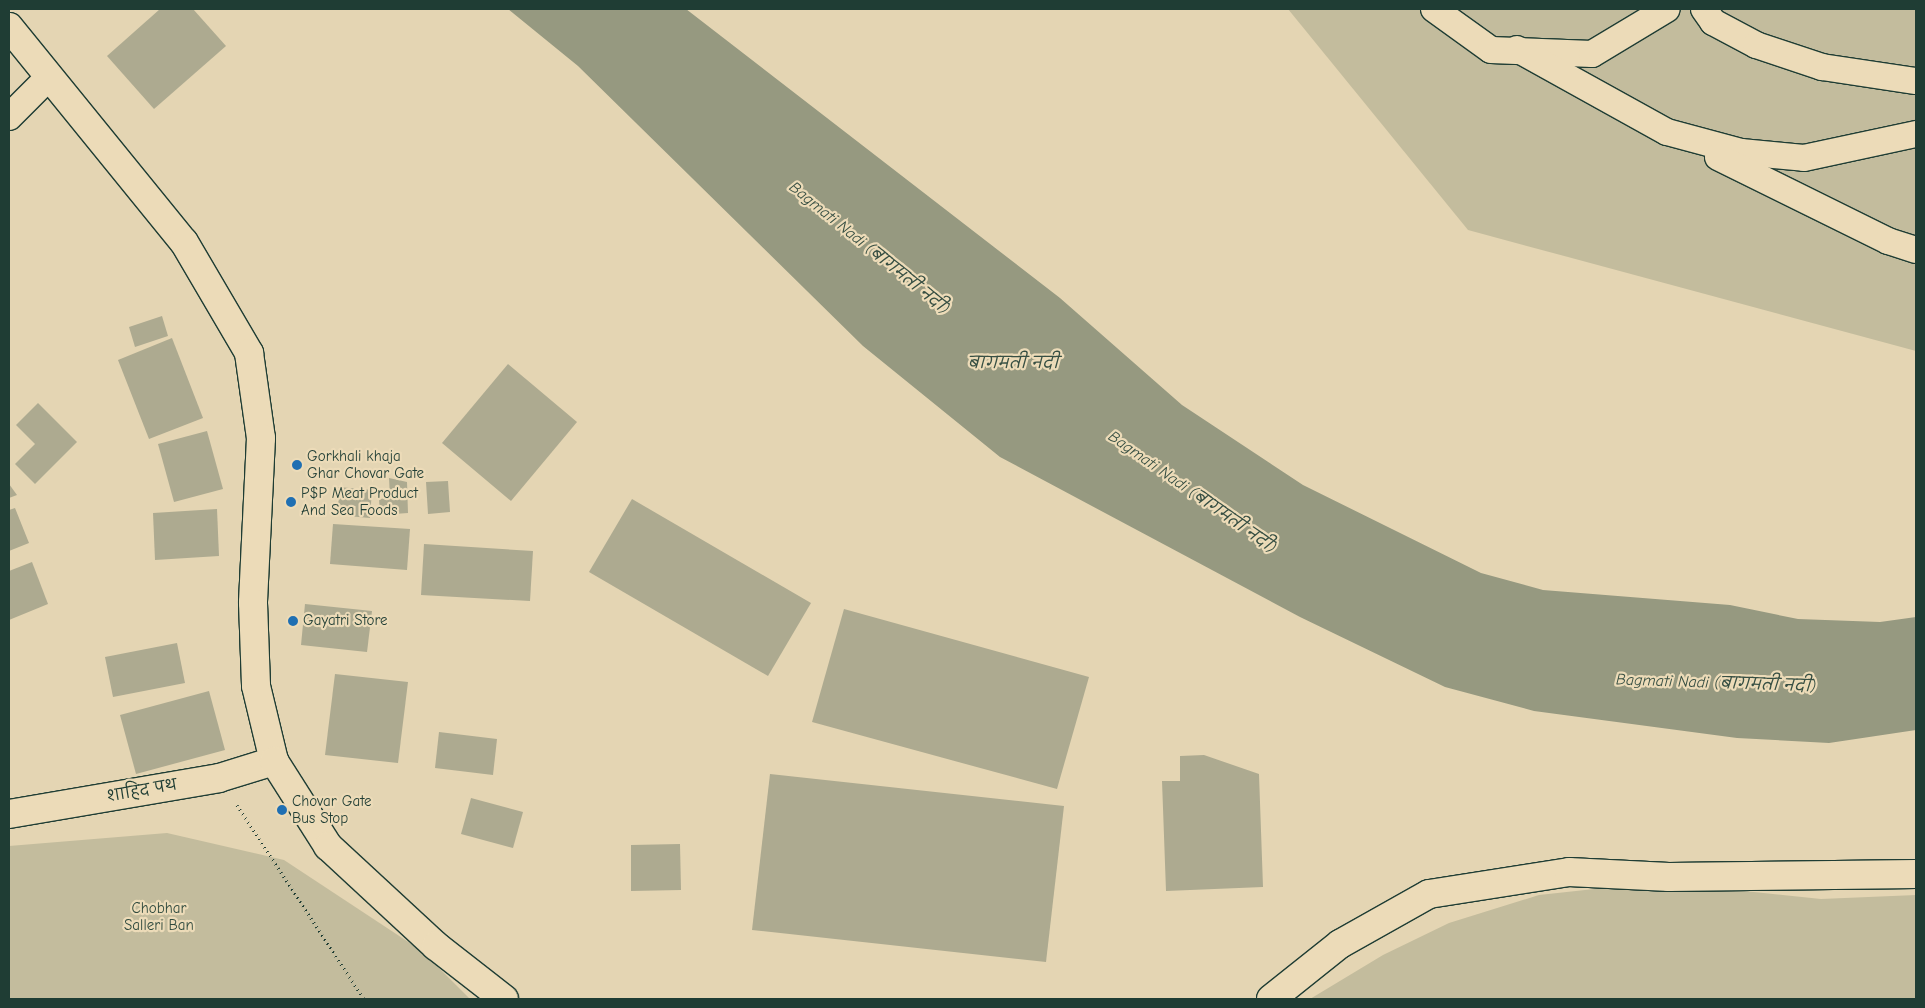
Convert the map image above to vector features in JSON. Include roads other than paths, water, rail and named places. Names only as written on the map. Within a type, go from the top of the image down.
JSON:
[{"type":"main road","points":[[9,27],[46,79],[184,242],[249,352],[261,438],[253,603],[256,686],[274,761],[328,846],[436,946],[504,999]]},
{"type":"main road","name":"शाहिद पथ","points":[[9,814],[219,778],[274,761]]},
{"type":"main road","points":[[1271,999],[1340,944],[1429,894],[1569,872],[1669,877],[1916,874]]},
{"type":"street","points":[[1434,9],[1492,50],[1517,49],[1592,54],[1667,9]]},
{"type":"street","points":[[1704,9],[1713,22],[1756,45],[1822,67],[1916,81]]},
{"type":"street","points":[[1517,49],[1667,132],[1888,241],[1916,250]]},
{"type":"street","points":[[9,117],[46,79]]},
{"type":"street","points":[[1667,132],[1741,152],[1804,158],[1916,134]]},
{"type":"water","name":"बागमती नदी","points":[[508,9],[686,9],[1060,298],[1182,405],[1303,485],[1481,573],[1543,590],[1730,605],[1798,619],[1880,622],[1916,617],[1916,730],[1829,743],[1737,738],[1534,711],[1445,687],[1300,617],[1000,457],[863,346],[578,66]]},
{"type":"place","name":"Gorkhali khaja Ghar Chovar Gate","points":[[297,465]]},
{"type":"place","name":"P$P Meat Product And Sea Foods","points":[[291,502]]},
{"type":"place","name":"Gayatri Store","points":[[293,621]]},
{"type":"place","name":"Chovar Gate Bus Stop","points":[[282,810]]},
{"type":"water label","name":"Bagmati Nadi (बागमती नदी)","points":[[869,248]]},
{"type":"water label","name":"Bagmati Nadi (बागमती नदी)","points":[[1192,492]]},
{"type":"water label","name":"Bagmati Nadi (बागमती नदी)","points":[[1716,683]]},
{"type":"park label","name":"Chobhar Salleri Ban","points":[[159,916]]}]
